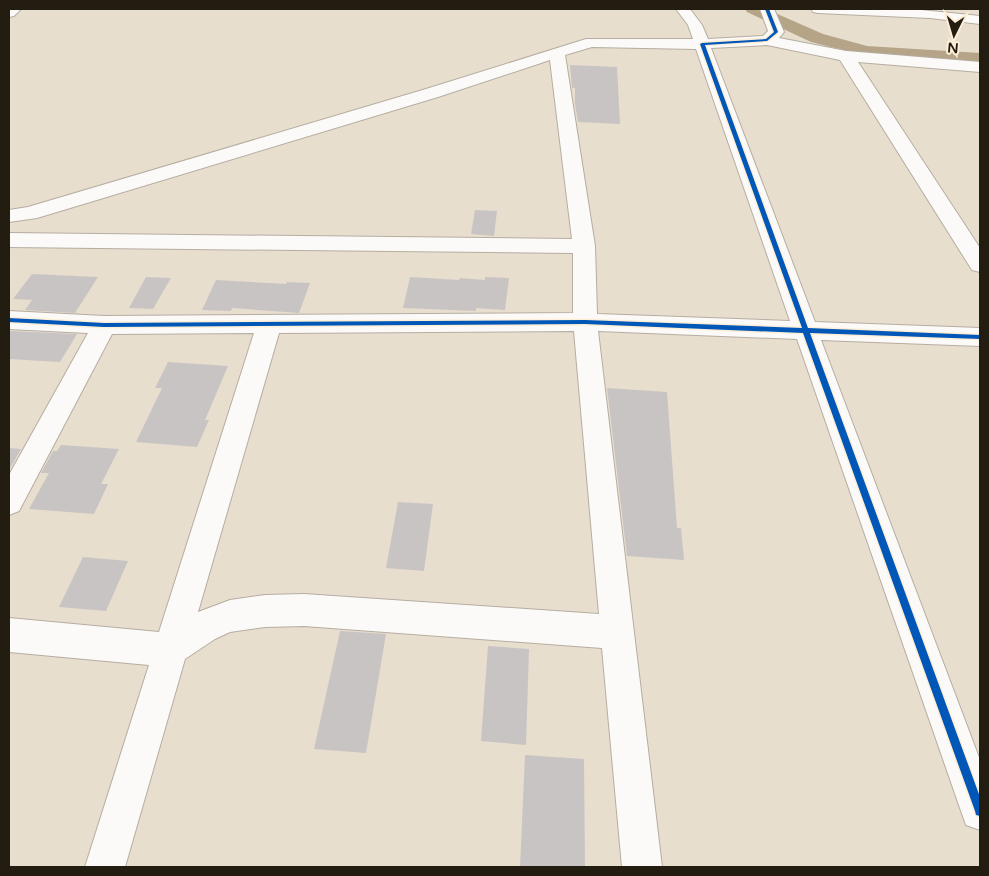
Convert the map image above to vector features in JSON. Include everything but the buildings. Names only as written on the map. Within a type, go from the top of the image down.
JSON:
[{"type":"street","points":[[9,13],[14,9]]},
{"type":"street","points":[[683,9],[695,25],[980,810]]},
{"type":"street","points":[[818,9],[930,14],[980,20]]},
{"type":"street","points":[[9,216],[30,213],[432,93],[592,42],[702,44],[770,27],[846,56],[980,67]]},
{"type":"street","points":[[558,53],[584,246],[585,322],[642,867]]},
{"type":"street","points":[[846,56],[980,265]]},
{"type":"street","points":[[9,240],[30,213]]},
{"type":"street","points":[[956,228],[980,230]]},
{"type":"street","points":[[9,240],[584,246]]},
{"type":"street","points":[[9,320],[104,325],[585,322],[980,337]]},
{"type":"street","points":[[9,502],[104,325]]},
{"type":"street","points":[[105,867],[169,650],[269,325]]},
{"type":"street","points":[[9,635],[169,650],[203,627],[230,616],[265,611],[304,610],[617,632]]},
{"type":"waterway","points":[[753,9],[817,38],[867,51],[980,58]]},
{"type":"cycle path","points":[[767,9],[776,32],[767,40],[702,44],[980,811]]},
{"type":"cycle path","points":[[9,320],[104,325],[585,322],[980,337]]}]
